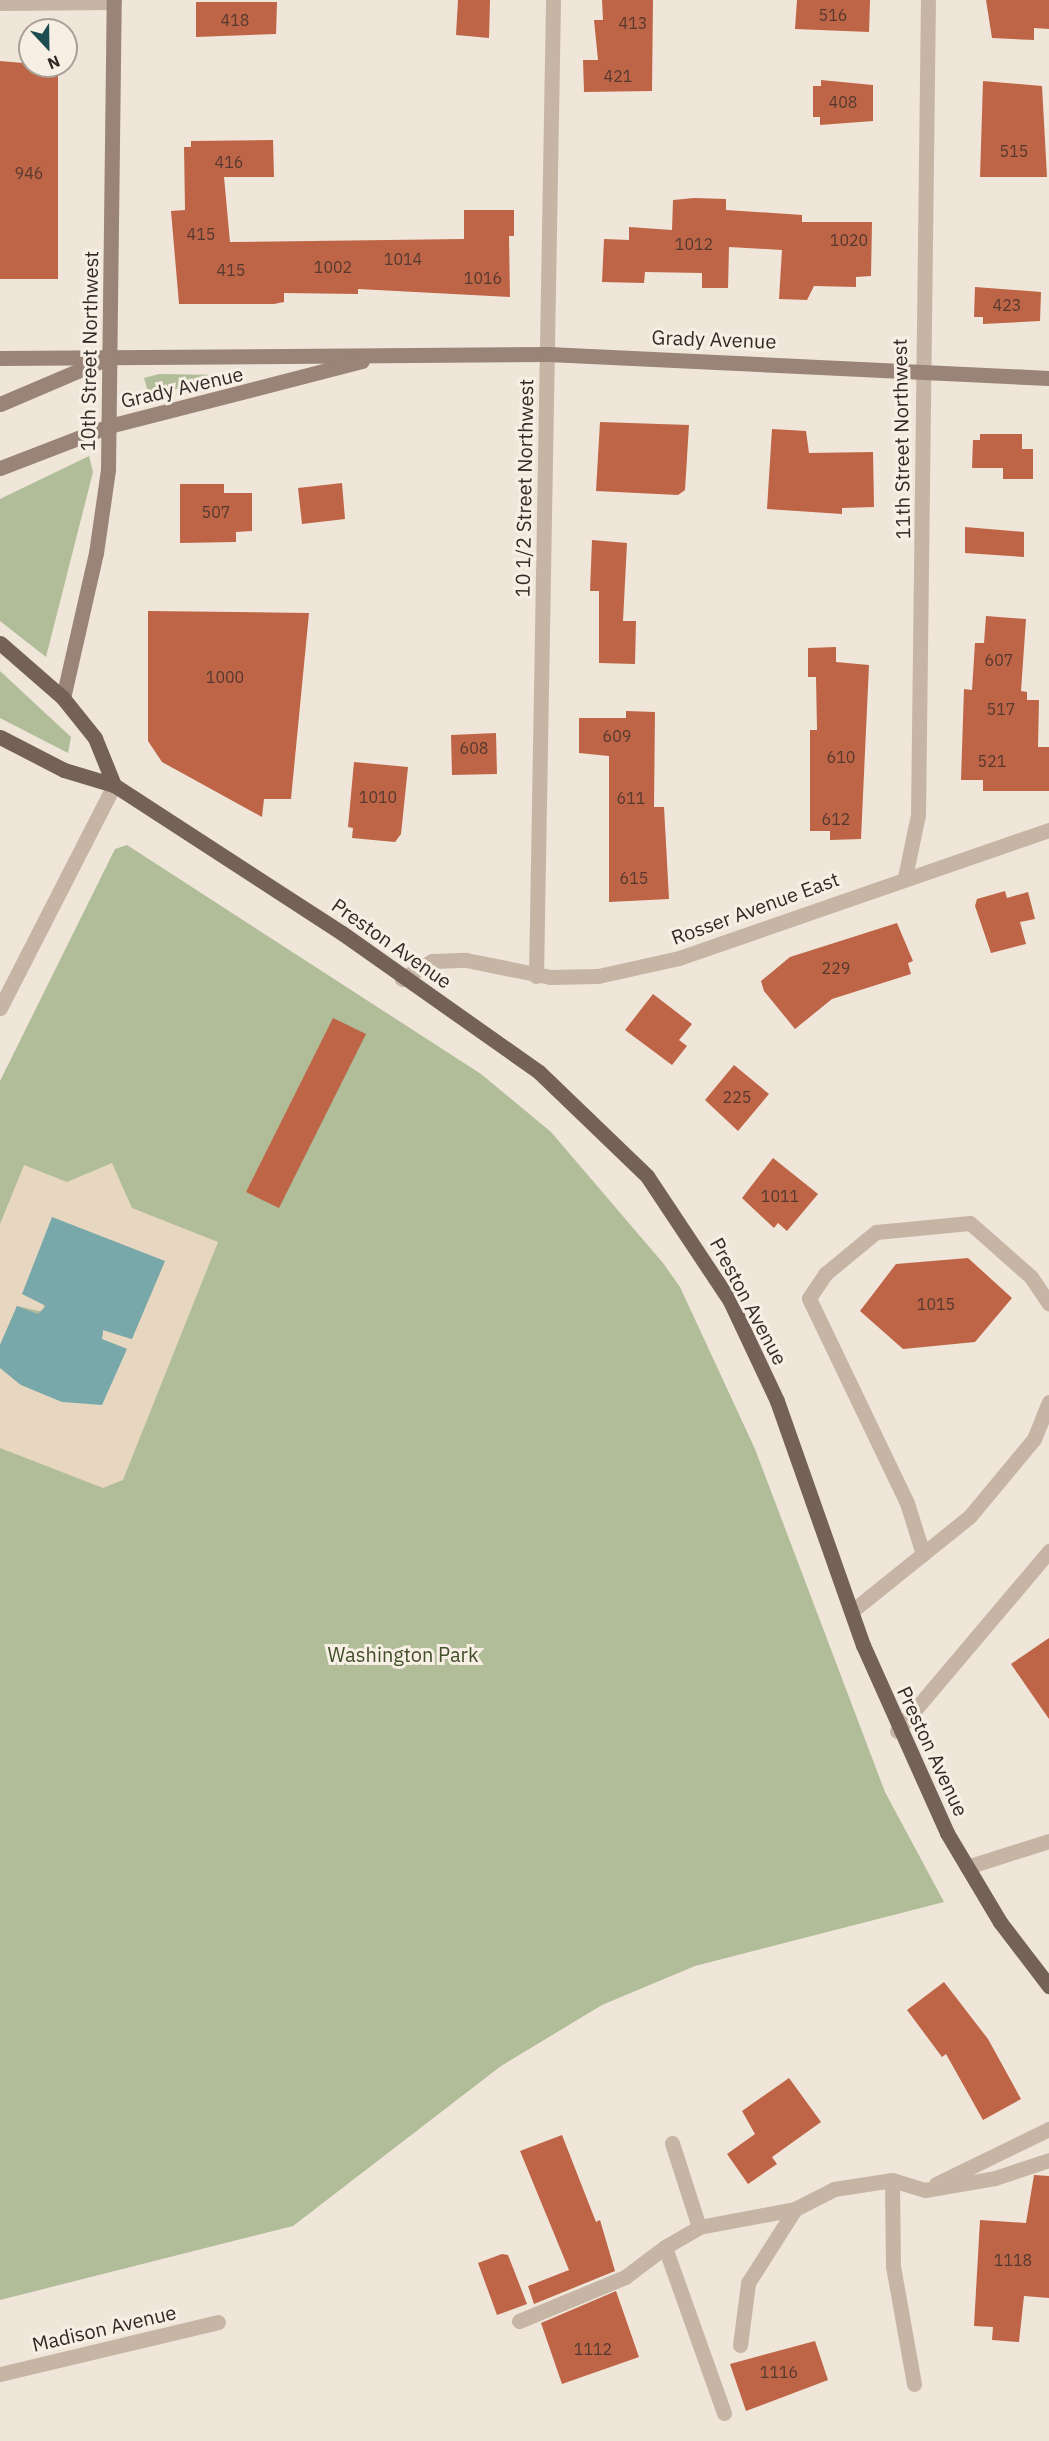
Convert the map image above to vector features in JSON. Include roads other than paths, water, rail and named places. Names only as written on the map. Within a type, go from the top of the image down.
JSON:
[{"type":"main road","name":"10th Street Northwest","points":[[63,698],[96,553],[109,426],[114,1]]},
{"type":"main road","name":"Grady Avenue","points":[[0,358],[548,354],[1049,378]]},
{"type":"main road","name":"Grady Avenue","points":[[0,468],[109,426],[279,386],[376,356]]},
{"type":"main road","points":[[0,404],[111,357]]},
{"type":"main road","points":[[0,643],[63,698],[95,738],[114,785]]},
{"type":"main road","name":"Preston Avenue","points":[[0,737],[64,770],[114,785],[342,933],[402,979],[539,1072],[595,1121],[692,1237],[730,1301],[777,1401],[897,1731],[967,1867],[1049,1986]]},
{"type":"street","name":"10 1/2 Street Northwest","points":[[536,976],[553,0]]},
{"type":"street","name":"11th Street Northwest","points":[[905,877],[918,815],[921,371],[928,0]]},
{"type":"street","points":[[0,3],[114,1]]},
{"type":"street","points":[[0,1008],[114,785]]},
{"type":"street","name":"Rosser Avenue East","points":[[402,979],[432,961],[466,960],[536,976],[598,976],[679,958],[905,877],[1049,830]]},
{"type":"street","points":[[922,1554],[907,1503],[809,1298],[825,1274],[876,1232],[970,1223],[1031,1277],[1049,1304]]},
{"type":"street","points":[[852,1611],[970,1516],[1027,1448],[1049,1402]]},
{"type":"street","points":[[897,1731],[1049,1551]]},
{"type":"street","points":[[967,1867],[1049,1841]]},
{"type":"street","points":[[925,2190],[1049,2129]]},
{"type":"street","points":[[672,2143],[699,2228]]},
{"type":"street","points":[[519,2321],[625,2277],[665,2247],[699,2228],[795,2209],[834,2189],[892,2180],[925,2190],[995,2178],[1049,2160]]},
{"type":"street","points":[[892,2180],[893,2266],[914,2384]]},
{"type":"street","points":[[740,2345],[748,2283],[795,2209]]},
{"type":"street","points":[[665,2247],[724,2413]]},
{"type":"street","name":"Madison Avenue","points":[[0,2374],[218,2322]]},
{"type":"water","points":[[52,1217],[165,1261],[132,1339],[103,1330],[102,1339],[127,1349],[102,1405],[62,1402],[21,1385],[0,1368],[0,1345],[17,1306],[38,1314],[46,1306],[22,1294]]},
{"type":"park label","name":"Washington Park","points":[[403,1654]]}]
